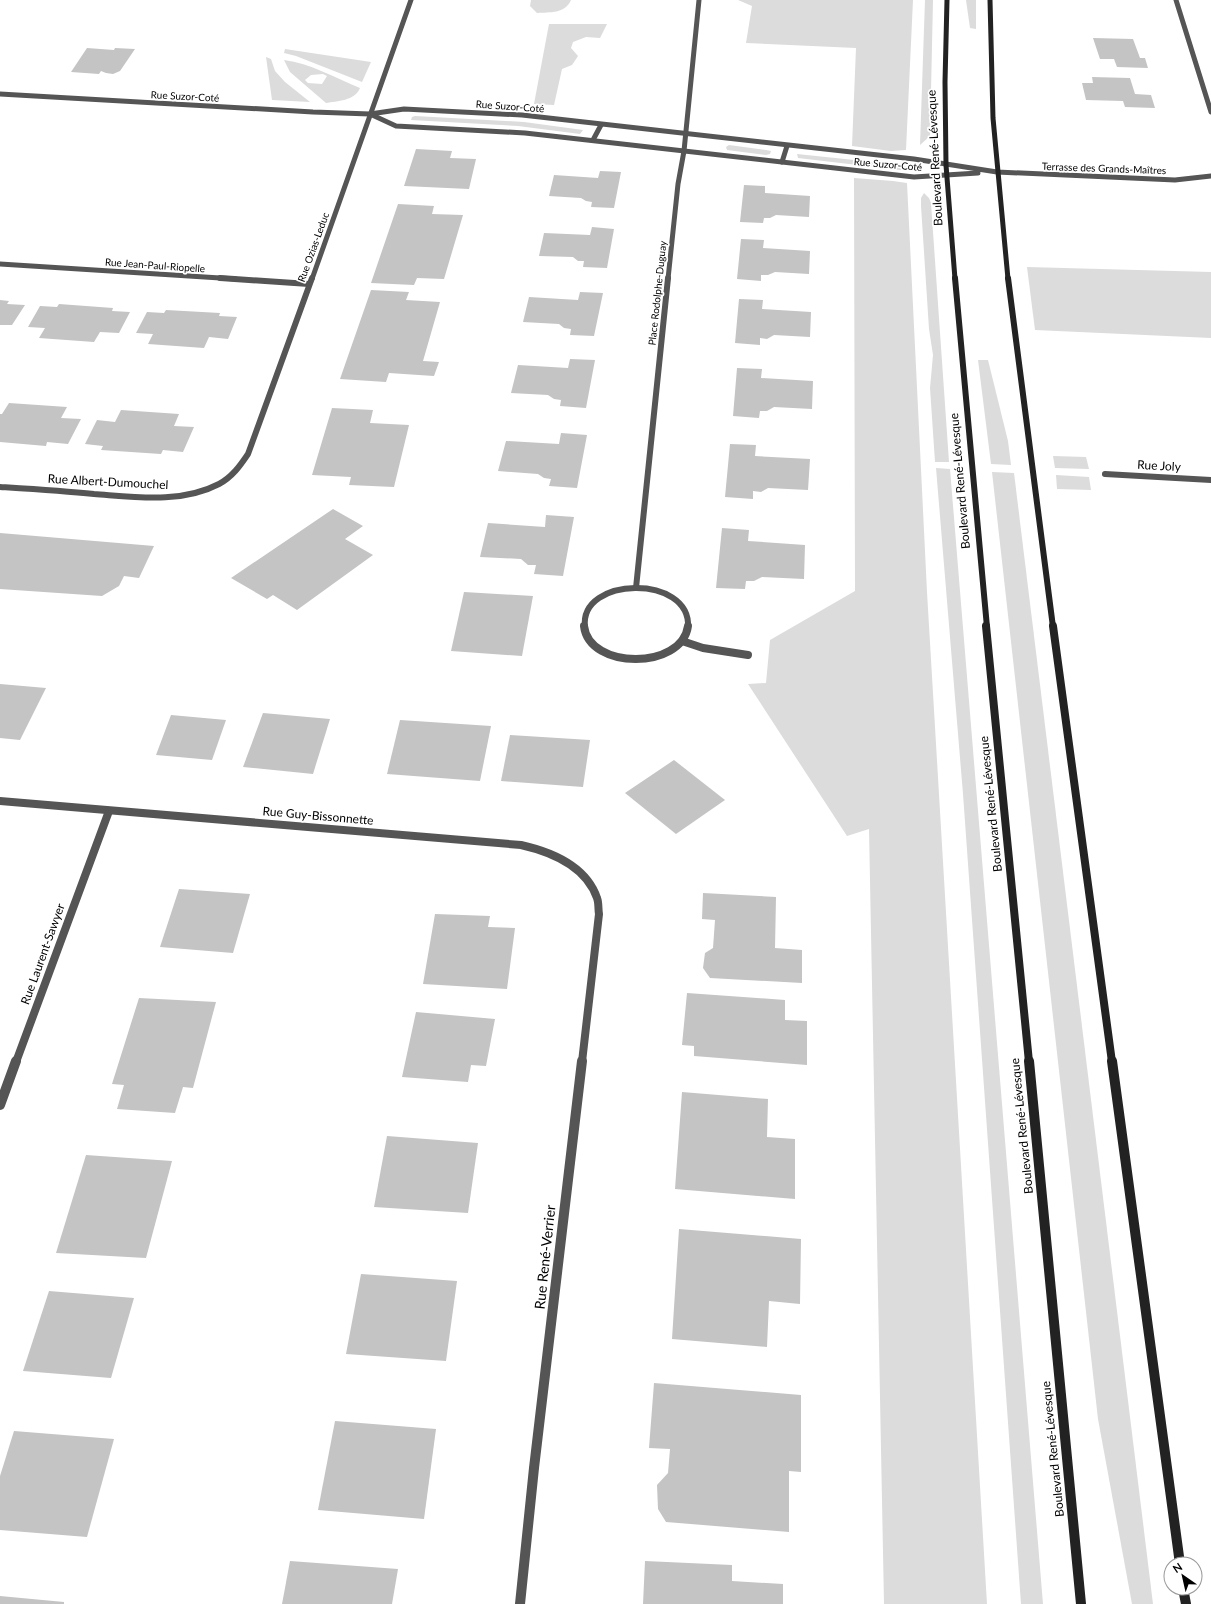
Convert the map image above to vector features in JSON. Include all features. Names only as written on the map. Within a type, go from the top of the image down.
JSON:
[{"type":"main road","name":"Boulevard René-Lévesque","points":[[947,0],[945,82],[946,165],[972,474],[1081,1604]]},
{"type":"main road","points":[[990,0],[997,172],[1032,470],[1179,1556]]},
{"type":"street","name":"Rue Ozias-Leduc","points":[[213,488],[232,476],[245,460],[364,135],[370,114],[411,0]]},
{"type":"street","name":"Place Rodolphe-Duguay","points":[[636,588],[678,184],[684,151],[699,0]]},
{"type":"street","points":[[1176,0],[1211,112]]},
{"type":"street","name":"Rue Suzor-Coté","points":[[0,94],[370,114],[404,109],[522,115],[787,146],[914,159],[997,172]]},
{"type":"street","name":"Rue Suzor-Coté","points":[[370,114],[396,126],[518,132],[914,177],[997,172]]},
{"type":"street","points":[[593,140],[601,125]]},
{"type":"street","points":[[782,162],[787,146]]},
{"type":"street","name":"Terrasse des Grands-Maîtres","points":[[997,172],[1175,180],[1211,176]]},
{"type":"street","name":"Rue Jean-Paul-Riopelle","points":[[0,264],[309,284]]},
{"type":"street","name":"Rue Joly","points":[[1105,474],[1211,480]]},
{"type":"street","name":"Rue Albert-Dumouchel","points":[[0,487],[155,498],[192,494],[213,488]]},
{"type":"street","points":[[636,588],[651,590],[666,594],[678,602],[686,611],[689,622],[687,633],[682,641],[670,651],[656,657],[639,659],[622,658],[606,653],[594,645],[586,635],[583,624],[586,612],[593,602],[605,594],[636,588]]},
{"type":"street","points":[[682,641],[703,648],[748,655]]},
{"type":"street","name":"Rue Guy-Bissonnette","points":[[0,801],[528,846],[556,856],[575,867],[592,887],[597,897],[599,914]]},
{"type":"street","name":"Rue Laurent-Sawyer","points":[[0,1105],[109,810]]},
{"type":"street","name":"Rue René-Verrier","points":[[520,1604],[534,1468],[599,914]]},
{"type":"shaded area","points":[[531,0],[571,0],[565,8],[561,10],[537,13],[530,6]]},
{"type":"shaded area","points":[[738,0],[913,0],[906,150],[891,151],[852,146],[856,48],[746,43],[752,6]]},
{"type":"shaded area","points":[[925,0],[933,0],[930,136],[920,145]]},
{"type":"shaded area","points":[[966,0],[976,0],[976,29],[970,28]]},
{"type":"shaded area","points":[[549,24],[607,24],[600,38],[586,37],[573,42],[571,48],[578,56],[572,65],[562,69],[554,105],[534,104]]},
{"type":"shaded area","points":[[285,49],[371,62],[362,82],[296,56],[284,53]]},
{"type":"shaded area","points":[[266,57],[271,59],[275,71],[285,82],[310,102],[272,100]]},
{"type":"shaded area","points":[[284,60],[303,64],[360,88],[354,96],[350,98],[326,103],[290,72]],"holes":[[[323,74],[327,76],[322,84],[308,83],[305,80],[311,75]]]},
{"type":"shaded area","points":[[412,117],[524,122],[583,130],[580,134],[518,126],[411,120]]},
{"type":"shaded area","points":[[729,145],[771,151],[770,154],[766,155],[727,150],[726,147]]},
{"type":"shaded area","points":[[797,154],[902,165],[906,167],[905,169],[900,170],[798,158]]},
{"type":"shaded area","points":[[854,178],[907,183],[927,592],[987,1604],[884,1604],[869,829],[847,836],[748,684],[766,683],[770,640],[855,591]]},
{"type":"shaded area","points":[[924,193],[929,198],[931,203],[949,462],[935,462],[930,388],[933,355],[929,329],[921,206],[921,198]]},
{"type":"shaded area","points":[[1027,267],[1211,272],[1211,338],[1035,330]]},
{"type":"shaded area","points":[[978,360],[988,360],[1008,441],[1011,465],[991,464]]},
{"type":"shaded area","points":[[1053,456],[1086,457],[1089,469],[1055,468]]},
{"type":"shaded area","points":[[936,468],[950,469],[1043,1604],[1021,1604],[963,794]]},
{"type":"shaded area","points":[[992,472],[1014,473],[1153,1604],[1132,1604],[1098,1419]]},
{"type":"shaded area","points":[[1056,475],[1089,477],[1091,490],[1057,489]]},
{"type":"building","points":[[1093,38],[1133,39],[1140,58],[1145,58],[1148,68],[1117,67],[1114,59],[1100,59]]},
{"type":"building","points":[[87,48],[114,50],[115,48],[135,49],[120,71],[113,74],[101,71],[99,74],[71,72]]},
{"type":"building","points":[[1092,77],[1130,78],[1135,94],[1151,95],[1155,108],[1125,107],[1123,101],[1086,100],[1082,83],[1093,83]]},
{"type":"building","points":[[416,149],[452,151],[450,158],[476,159],[469,189],[404,186]]},
{"type":"building","points":[[600,171],[621,172],[614,208],[591,207],[592,202],[581,198],[549,196],[554,175],[598,178]]},
{"type":"building","points":[[744,185],[765,186],[765,193],[810,196],[809,217],[776,215],[770,218],[764,218],[763,223],[740,222]]},
{"type":"building","points":[[398,204],[434,206],[432,214],[463,215],[444,279],[417,278],[414,285],[371,283]]},
{"type":"building","points":[[592,227],[614,229],[607,268],[583,267],[584,261],[578,261],[573,257],[539,256],[544,233],[590,235]]},
{"type":"building","points":[[741,239],[764,240],[763,248],[810,251],[809,274],[775,272],[768,275],[761,275],[761,281],[737,279]]},
{"type":"building","points":[[371,290],[409,292],[406,300],[440,302],[423,361],[439,362],[434,376],[389,373],[386,382],[340,379]]},
{"type":"building","points":[[580,292],[603,293],[594,336],[570,335],[571,329],[564,328],[559,324],[523,322],[529,297],[578,300]]},
{"type":"building","points":[[739,299],[763,300],[762,309],[811,312],[810,337],[774,335],[767,339],[760,338],[760,345],[735,343]]},
{"type":"building","points":[[0,300],[9,301],[7,304],[25,305],[12,325],[0,325]]},
{"type":"building","points":[[59,304],[113,308],[112,311],[130,312],[119,333],[100,332],[94,342],[39,338],[45,328],[28,327],[40,306],[57,307]]},
{"type":"building","points":[[166,310],[220,313],[219,316],[237,317],[228,339],[209,337],[204,348],[148,344],[153,334],[136,333],[147,312],[164,313]]},
{"type":"building","points":[[570,359],[595,360],[586,408],[560,406],[561,400],[554,399],[548,395],[511,393],[518,365],[568,368]]},
{"type":"building","points":[[737,368],[762,369],[761,378],[813,381],[812,409],[774,407],[767,411],[760,411],[759,418],[733,416]]},
{"type":"building","points":[[9,403],[67,407],[61,418],[81,419],[68,444],[47,442],[46,446],[0,442],[0,414],[2,414]]},
{"type":"building","points":[[332,408],[373,410],[370,423],[409,425],[394,487],[349,485],[351,477],[312,475]]},
{"type":"building","points":[[121,410],[179,414],[174,426],[194,427],[183,452],[163,450],[161,454],[101,450],[103,446],[85,444],[97,420],[115,422]]},
{"type":"building","points":[[561,433],[587,435],[577,488],[549,486],[551,479],[544,478],[538,474],[498,471],[506,441],[559,444]]},
{"type":"building","points":[[730,444],[756,445],[755,456],[810,459],[808,490],[768,488],[761,492],[753,491],[753,499],[725,497]]},
{"type":"building","points":[[333,509],[363,526],[345,539],[373,555],[297,610],[273,595],[267,599],[231,578]]},
{"type":"building","points":[[546,515],[574,517],[563,576],[534,574],[536,565],[528,565],[521,559],[480,557],[488,523],[545,527]]},
{"type":"building","points":[[722,528],[749,530],[748,541],[805,545],[804,579],[762,577],[754,581],[746,581],[745,589],[716,588]]},
{"type":"building","points":[[0,533],[154,546],[139,578],[124,576],[119,586],[102,596],[0,589]]},
{"type":"building","points":[[464,592],[533,596],[522,656],[451,651]]},
{"type":"building","points":[[0,684],[46,688],[20,740],[0,738]]},
{"type":"building","points":[[263,713],[330,719],[313,774],[243,767]]},
{"type":"building","points":[[171,715],[226,720],[212,760],[156,755]]},
{"type":"building","points":[[400,720],[491,726],[480,781],[387,774]]},
{"type":"building","points":[[510,735],[590,740],[583,787],[501,781]]},
{"type":"building","points":[[674,760],[725,800],[676,834],[625,793]]},
{"type":"building","points":[[179,889],[250,894],[233,953],[160,947]]},
{"type":"building","points":[[703,893],[776,897],[775,948],[802,950],[802,983],[710,978],[703,968],[705,953],[713,948],[715,920],[702,919]]},
{"type":"building","points":[[435,914],[490,916],[488,927],[515,928],[507,989],[423,984]]},
{"type":"building","points":[[687,993],[785,1000],[785,1020],[807,1021],[807,1065],[694,1056],[694,1046],[682,1045]]},
{"type":"building","points":[[139,998],[216,1002],[193,1088],[183,1087],[175,1113],[117,1109],[124,1085],[112,1084]]},
{"type":"building","points":[[416,1012],[495,1019],[486,1066],[471,1065],[468,1082],[402,1077]]},
{"type":"building","points":[[682,1092],[768,1099],[767,1137],[795,1139],[795,1199],[675,1189]]},
{"type":"building","points":[[387,1136],[478,1143],[468,1213],[374,1207]]},
{"type":"building","points":[[86,1155],[172,1161],[146,1258],[56,1253]]},
{"type":"building","points":[[679,1229],[801,1239],[800,1304],[769,1301],[767,1347],[672,1339]]},
{"type":"building","points":[[361,1274],[457,1281],[446,1361],[346,1354]]},
{"type":"building","points":[[49,1291],[134,1298],[111,1378],[23,1371]]},
{"type":"building","points":[[654,1383],[801,1395],[801,1472],[789,1471],[789,1532],[666,1522],[658,1509],[657,1485],[668,1473],[670,1449],[649,1448]]},
{"type":"building","points":[[335,1421],[436,1429],[424,1519],[318,1510]]},
{"type":"building","points":[[14,1431],[114,1439],[87,1537],[0,1530],[0,1476]]},
{"type":"building","points":[[290,1561],[398,1569],[392,1604],[282,1604]]},
{"type":"building","points":[[645,1561],[732,1565],[732,1581],[783,1584],[783,1604],[643,1604]]},
{"type":"building","points":[[0,1596],[64,1602],[64,1604],[0,1604]]}]
